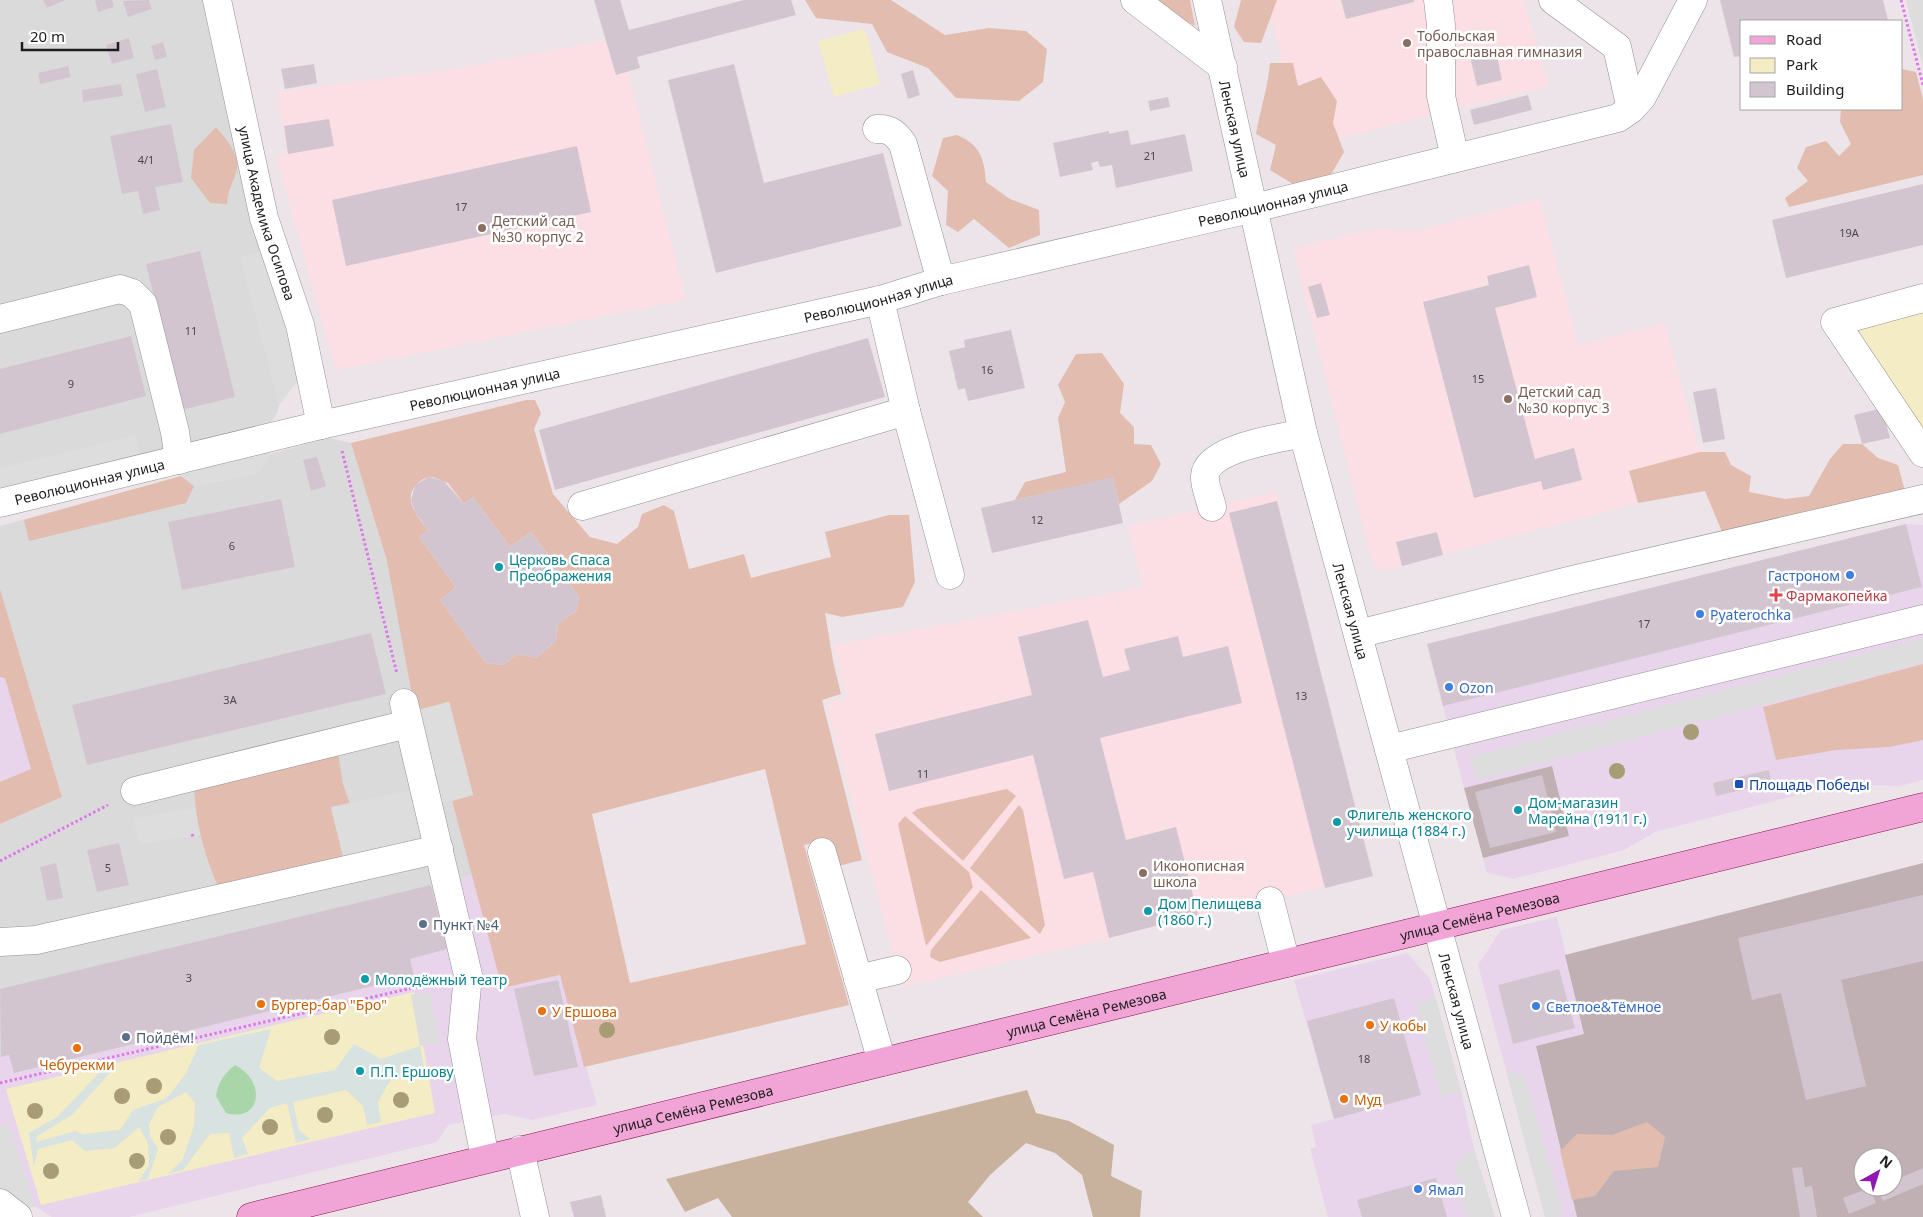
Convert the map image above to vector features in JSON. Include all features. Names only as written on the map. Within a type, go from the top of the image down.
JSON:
[{"type":"main road","name":"улица Семёна Ремезова","points":[[251,1217],[1923,807]]},
{"type":"street","name":"улица Академика Осипова","points":[[217,0],[264,218],[310,319],[328,423]]},
{"type":"street","points":[[1135,0],[1222,67]]},
{"type":"street","name":"Ленская улица","points":[[1207,0],[1303,433],[1516,1217]]},
{"type":"street","points":[[1438,0],[1441,24],[1441,96],[1456,158]]},
{"type":"street","points":[[1553,0],[1618,48],[1631,108]]},
{"type":"street","name":"Революционная улица","points":[[0,503],[328,423],[880,300],[941,281],[1254,208],[1618,118],[1642,97],[1693,0]]},
{"type":"street","points":[[877,128],[889,130],[903,144],[941,281]]},
{"type":"street","points":[[0,319],[120,289],[132,293],[143,304],[175,432],[179,460]]},
{"type":"street","points":[[1923,298],[1835,322],[1923,452]]},
{"type":"street","points":[[880,300],[906,411],[950,575]]},
{"type":"street","points":[[582,506],[906,411]]},
{"type":"street","points":[[1212,507],[1204,477],[1208,466],[1220,456],[1233,450],[1303,433]]},
{"type":"street","points":[[1358,634],[1572,580],[1923,499]]},
{"type":"street","points":[[1390,749],[1923,619]]},
{"type":"street","points":[[135,791],[406,714],[468,975],[462,1039],[486,1158]]},
{"type":"street","points":[[0,942],[36,940],[439,849]]},
{"type":"street","points":[[822,852],[882,1062]]},
{"type":"street","points":[[1270,901],[1286,963]]},
{"type":"street","points":[[858,979],[897,970]]},
{"type":"street","points":[[520,1150],[535,1217]]},
{"type":"street","points":[[0,1203],[18,1217]]},
{"type":"path","points":[[1901,0],[1923,86]]},
{"type":"path","points":[[328,423],[406,714]]},
{"type":"path","points":[[0,861],[135,791]]},
{"type":"path","points":[[0,1083],[468,975]]},
{"type":"shaded area","points":[[0,0],[209,0],[258,228],[300,378],[279,405],[277,413],[271,422],[264,429],[0,496]]},
{"type":"shaded area","points":[[805,0],[891,0],[945,35],[989,28],[1026,31],[1047,49],[1043,82],[1019,101],[956,98],[928,68],[887,52],[872,24],[816,18]]},
{"type":"shaded area","points":[[1152,0],[1190,0],[1195,26],[1155,3]]},
{"type":"shaded area","points":[[1241,0],[1277,0],[1261,43],[1244,42],[1234,27]]},
{"type":"shaded area","name":"Тобольская православная гимназия","points":[[1267,0],[1524,0],[1549,86],[1304,147]]},
{"type":"shaded area","points":[[1906,0],[1923,0],[1923,67]]},
{"type":"shaded area","name":"Детский сад №30 корпус 2","points":[[606,40],[616,75],[628,72],[686,300],[336,370],[276,156],[288,154],[277,92],[454,69]]},
{"type":"shaded area","points":[[1270,63],[1293,63],[1298,86],[1321,77],[1337,101],[1333,123],[1344,152],[1329,178],[1293,184],[1270,170],[1276,145],[1256,134],[1268,81]]},
{"type":"shaded area","points":[[1903,69],[1916,72],[1923,99],[1923,175],[1789,207],[1785,198],[1808,181],[1797,168],[1806,147],[1826,141],[1839,156],[1851,144],[1840,122],[1841,110],[1903,110]]},
{"type":"shaded area","points":[[216,127],[232,148],[237,160],[236,173],[229,191],[227,204],[210,203],[191,178],[194,150]]},
{"type":"shaded area","points":[[957,135],[976,148],[982,159],[986,182],[1010,199],[1039,210],[1040,235],[1009,248],[974,219],[958,232],[946,225],[948,191],[932,176],[943,138]]},
{"type":"shaded area","name":"Детский сад №30 корпус 3","points":[[1540,199],[1578,345],[1665,323],[1700,452],[1629,471],[1638,503],[1381,571],[1372,563],[1293,248],[1376,229],[1416,231]]},
{"type":"shaded area","points":[[265,251],[300,378],[279,405],[240,257]]},
{"type":"shaded area","points":[[1102,353],[1124,384],[1120,413],[1134,427],[1134,444],[1151,445],[1161,464],[1152,481],[1119,504],[1113,478],[1015,500],[1025,482],[1066,472],[1058,418],[1065,402],[1058,385],[1076,354]]},
{"type":"shaded area","points":[[526,400],[535,400],[541,413],[534,429],[553,494],[590,537],[617,544],[638,527],[642,514],[664,505],[674,511],[689,569],[744,554],[751,578],[831,557],[825,532],[889,515],[909,515],[915,582],[903,607],[842,617],[825,613],[841,694],[822,700],[862,860],[838,866],[830,839],[804,845],[849,1005],[584,1067],[560,975],[502,988],[452,801],[473,795],[449,702],[415,711],[387,561],[351,443]],"holes":[[[433,477],[448,483],[464,504],[473,497],[510,547],[531,532],[579,597],[576,611],[558,624],[556,641],[536,658],[518,654],[503,665],[486,663],[440,600],[456,587],[419,537],[428,530],[411,503],[412,492],[415,486],[426,478]],[[765,769],[806,944],[630,983],[592,814]]]},
{"type":"shaded area","points":[[135,435],[141,462],[0,496],[0,468]]},
{"type":"shaded area","points":[[329,438],[351,443],[387,561],[473,795],[452,801],[472,875],[431,885],[447,949],[0,1057],[0,824],[62,797],[0,589],[0,526],[181,476],[194,486],[258,473],[270,454]]},
{"type":"shaded area","points":[[1843,444],[1862,444],[1878,458],[1898,465],[1905,491],[1725,539],[1705,491],[1638,503],[1629,471],[1700,452],[1725,452],[1731,465],[1751,476],[1749,492],[1785,499],[1809,496],[1830,459]]},
{"type":"shaded area","points":[[269,449],[270,454],[258,473],[194,486],[181,476],[180,470]]},
{"type":"shaded area","points":[[181,476],[194,486],[186,503],[29,541],[24,520]]},
{"type":"shaded area","points":[[1275,492],[1373,876],[902,987],[826,703],[847,697],[833,645],[1143,587],[1128,526]]},
{"type":"shaded area","points":[[1906,524],[1923,525],[1923,780],[1900,786],[1840,784],[1655,832],[1624,850],[1513,879],[1486,872],[1483,858],[1569,836],[1551,766],[1464,788],[1443,706],[1922,587]]},
{"type":"shaded area","points":[[0,589],[62,797],[0,824]]},
{"type":"shaded area","points":[[0,589],[62,797],[0,824],[0,782],[31,769],[5,678],[0,677]]},
{"type":"shaded area","points":[[1923,638],[1923,663],[1476,780],[1470,757]]},
{"type":"shaded area","points":[[1923,664],[1923,740],[1890,747],[1836,750],[1776,760],[1763,707]]},
{"type":"shaded area","points":[[449,702],[473,795],[430,806],[405,713]]},
{"type":"shaded area","points":[[338,753],[343,784],[350,804],[331,808],[344,860],[219,889],[202,839],[194,786]]},
{"type":"shaded area","points":[[1552,766],[1569,836],[1483,858],[1464,788]]},
{"type":"shaded area","points":[[415,789],[427,838],[344,860],[331,807]]},
{"type":"shaded area","points":[[1007,789],[1016,796],[963,861],[912,813],[917,809]]},
{"type":"shaded area","points":[[1019,805],[1023,810],[1045,925],[1040,934],[970,868]]},
{"type":"shaded area","points":[[195,808],[200,835],[139,844],[133,818]]},
{"type":"shaded area","points":[[905,816],[969,872],[973,887],[926,946],[898,824]]},
{"type":"shaded area","points":[[1923,863],[1923,1217],[1577,1217],[1536,1046],[1584,1034],[1565,955]]},
{"type":"shaded area","points":[[472,875],[502,988],[560,975],[597,1105],[532,1120],[505,1114],[448,1125],[437,1142],[129,1217],[52,1217],[35,1206],[0,1217],[0,1057],[446,949],[431,885]]},
{"type":"shaded area","points":[[981,890],[1031,938],[940,962],[930,957],[931,950]]},
{"type":"shaded area","points":[[1557,917],[1585,1034],[1536,1046],[1577,1217],[1545,1217],[1478,965],[1501,930]]},
{"type":"shaded area","points":[[1407,953],[1430,979],[1461,1091],[1474,1149],[1495,1217],[1328,1217],[1310,1148],[1316,1147],[1311,1125],[1334,1119],[1294,980]]},
{"type":"shaded area","points":[[430,992],[440,1042],[420,1046],[411,995]]},
{"type":"shaded area","points":[[1435,995],[1461,1091],[1440,1097],[1417,1007]]},
{"type":"shaded area","points":[[271,1029],[259,1068],[277,1081],[335,1070],[354,1044],[381,1059],[420,1046],[425,1072],[390,1081],[378,1102],[381,1122],[367,1125],[363,1106],[346,1090],[293,1102],[299,1130],[310,1139],[296,1143],[287,1103],[270,1108],[242,1138],[248,1154],[234,1158],[229,1133],[210,1134],[183,1170],[168,1174],[183,1159],[194,1125],[195,1103],[186,1092],[158,1107],[149,1125],[150,1136],[158,1149],[148,1179],[139,1181],[149,1165],[148,1143],[139,1127],[115,1148],[85,1151],[72,1140],[38,1149],[34,1167],[29,1133],[57,1117],[101,1071],[116,1066],[72,1115],[37,1136],[36,1142],[75,1131],[83,1134],[120,1130],[133,1110],[165,1099],[171,1093],[186,1073],[199,1045]]},
{"type":"shaded area","points":[[235,1065],[245,1072],[252,1081],[256,1099],[253,1106],[247,1112],[238,1114],[226,1113],[216,1096],[222,1079]]},
{"type":"shaded area","points":[[1506,1070],[1525,1077],[1563,1213],[1559,1217],[1545,1217]]},
{"type":"shaded area","points":[[1027,1090],[1036,1113],[1069,1121],[1114,1145],[1111,1176],[1142,1191],[1140,1217],[1093,1217],[1082,1175],[1055,1153],[1026,1143],[990,1175],[968,1202],[983,1217],[732,1217],[718,1198],[685,1212],[666,1179]]},
{"type":"shaded area","points":[[1647,1122],[1665,1137],[1658,1167],[1614,1171],[1595,1196],[1572,1200],[1560,1151],[1577,1134],[1612,1135]]},
{"type":"shaded area","points":[[9,1124],[35,1206],[0,1217],[0,1127]]},
{"type":"shaded area","points":[[1474,1149],[1495,1217],[1467,1217],[1454,1165]]},
{"type":"green space","points":[[865,29],[880,84],[834,97],[818,41]]},
{"type":"green space","points":[[1923,309],[1923,430],[1857,328]]},
{"type":"green space","points":[[414,992],[435,1113],[41,1205],[6,1089]]},
{"type":"building","points":[[43,0],[65,0],[47,8]]},
{"type":"building","points":[[95,0],[112,0],[114,7],[98,12]]},
{"type":"building","points":[[149,0],[152,9],[128,17],[123,1]]},
{"type":"building","points":[[594,0],[620,0],[629,30],[744,0],[791,0],[796,15],[637,57],[640,68],[616,75]]},
{"type":"building","points":[[1341,0],[1414,0],[1414,2],[1346,19]]},
{"type":"building","points":[[1720,0],[1883,0],[1888,20],[1740,20],[1740,56],[1734,57]]},
{"type":"building","points":[[129,38],[134,58],[112,64],[106,45]]},
{"type":"building","points":[[163,42],[167,57],[155,60],[151,46]]},
{"type":"building","points":[[1496,51],[1502,80],[1477,86],[1470,57]]},
{"type":"building","points":[[314,64],[317,83],[285,89],[281,69]]},
{"type":"building","points":[[734,64],[764,183],[883,153],[902,226],[716,273],[668,80]]},
{"type":"building","points":[[68,66],[71,77],[40,84],[38,73]]},
{"type":"building","points":[[157,69],[166,107],[145,112],[136,74]]},
{"type":"building","points":[[913,70],[920,95],[908,99],[901,74]]},
{"type":"building","points":[[121,84],[123,96],[83,102],[82,90]]},
{"type":"building","points":[[1528,95],[1532,110],[1474,125],[1470,110]]},
{"type":"building","points":[[1168,97],[1170,107],[1150,111],[1148,101]]},
{"type":"building","points":[[329,119],[334,146],[288,154],[284,126]]},
{"type":"building","points":[[171,124],[183,182],[155,187],[160,210],[143,214],[138,191],[122,194],[110,136]]},
{"type":"building","points":[[1128,130],[1131,145],[1185,134],[1193,171],[1116,188],[1112,165],[1100,167],[1098,161],[1091,163],[1093,170],[1060,177],[1053,143],[1109,131],[1109,134]]},
{"type":"building","points":[[577,146],[591,212],[346,266],[332,200]]},
{"type":"building","points":[[1923,184],[1923,245],[1786,278],[1772,220]]},
{"type":"building","points":[[200,251],[235,397],[181,410],[146,264]]},
{"type":"building","points":[[1529,265],[1537,297],[1495,308],[1535,459],[1574,448],[1582,480],[1543,490],[1541,481],[1474,498],[1423,302],[1489,285],[1487,276]]},
{"type":"building","points":[[1321,283],[1330,315],[1317,318],[1308,287]]},
{"type":"building","points":[[1011,330],[1025,388],[968,401],[965,388],[958,390],[949,351],[965,347],[964,340]]},
{"type":"building","points":[[131,336],[146,396],[0,434],[0,369]]},
{"type":"building","points":[[868,338],[885,397],[555,490],[539,430]]},
{"type":"building","points":[[1716,388],[1725,439],[1703,443],[1693,392]]},
{"type":"building","points":[[1882,408],[1890,438],[1862,444],[1854,415]]},
{"type":"building","points":[[317,457],[326,486],[311,491],[303,460]]},
{"type":"building","name":"Церковь Спаса Преображения","points":[[429,477],[444,481],[464,504],[473,497],[510,547],[531,532],[579,597],[576,611],[558,624],[556,641],[536,658],[518,654],[503,665],[486,663],[440,600],[456,587],[419,537],[428,530],[415,512],[411,500],[415,485]]},
{"type":"building","points":[[1113,477],[1123,523],[992,553],[981,508]]},
{"type":"building","points":[[281,499],[295,567],[182,590],[168,522]]},
{"type":"building","points":[[1277,501],[1373,876],[1325,888],[1229,513]]},
{"type":"building","points":[[1906,524],[1922,587],[1443,706],[1427,644]]},
{"type":"building","points":[[1437,532],[1443,555],[1402,566],[1396,542]]},
{"type":"building","points":[[1088,620],[1103,677],[1130,670],[1124,649],[1178,636],[1183,657],[1228,646],[1242,703],[1100,738],[1126,840],[1176,827],[1198,915],[1109,938],[1093,872],[1064,879],[1033,755],[889,791],[875,734],[1032,695],[1018,637]]},
{"type":"building","points":[[371,633],[386,694],[87,765],[72,705]]},
{"type":"building","points":[[1769,770],[1771,783],[1716,796],[1713,783]]},
{"type":"building","points":[[1542,775],[1556,832],[1490,848],[1475,792]]},
{"type":"building","points":[[119,843],[129,885],[97,892],[87,850]]},
{"type":"building","points":[[56,863],[63,898],[47,901],[40,867]]},
{"type":"building","points":[[431,885],[447,949],[410,959],[414,976],[14,1073],[9,1055],[1,1057],[0,989]]},
{"type":"building","points":[[1923,895],[1923,961],[1841,980],[1866,1086],[1806,1100],[1781,993],[1752,1000],[1738,938]]},
{"type":"building","name":"Светлое&Тёмное","points":[[1559,969],[1575,1028],[1513,1044],[1498,985]]},
{"type":"building","name":"У Ершова","points":[[558,980],[578,1067],[534,1076],[514,989]]},
{"type":"building","points":[[1394,998],[1421,1095],[1334,1119],[1307,1021]]},
{"type":"building","points":[[1802,1167],[1805,1187],[1812,1186],[1817,1217],[1800,1217],[1792,1168]]},
{"type":"building","points":[[1923,1168],[1923,1184],[1903,1192],[1903,1177]]},
{"type":"building","name":"Ямал","points":[[1436,1178],[1447,1217],[1362,1217],[1357,1200]]},
{"type":"building","points":[[1853,1194],[1853,1197],[1874,1197],[1876,1203],[1849,1214],[1843,1198]]},
{"type":"building","points":[[601,1195],[606,1217],[574,1217],[570,1202]]},
{"type":"building","points":[[1881,1197],[1892,1197],[1883,1201]]},
{"type":"place","name":"Тобольская православная гимназия","points":[[1407,43]]},
{"type":"place","name":"Детский сад №30 корпус 2","points":[[482,228]]},
{"type":"place","name":"Детский сад №30 корпус 3","points":[[1508,399]]},
{"type":"place","name":"Церковь Спаса Преображения","points":[[499,567]]},
{"type":"place","name":"Гастроном","points":[[1850,575]]},
{"type":"place","name":"Фармакопейка","points":[[1776,595]]},
{"type":"place","name":"Pyaterochka","points":[[1700,614]]},
{"type":"place","name":"Ozon","points":[[1449,687]]},
{"type":"place","name":"Площадь Победы","points":[[1739,784]]},
{"type":"place","name":"Дом-магазин Марейна (1911 г.)","points":[[1518,810]]},
{"type":"place","name":"Флигель женского училища (1884 г.)","points":[[1337,822]]},
{"type":"place","name":"Иконописная школа","points":[[1143,873]]},
{"type":"place","name":"Дом Пелищева (1860 г.)","points":[[1148,911]]},
{"type":"place","name":"Пункт №4","points":[[423,924]]},
{"type":"place","name":"Молодёжный театр","points":[[365,979]]},
{"type":"place","name":"Бургер-бар \"Бро\"","points":[[261,1004]]},
{"type":"place","name":"Светлое&Тёмное","points":[[1536,1006]]},
{"type":"place","name":"У Ершова","points":[[542,1011]]},
{"type":"place","name":"У кобы","points":[[1370,1025]]},
{"type":"place","name":"Пойдём!","points":[[126,1037]]},
{"type":"place","name":"Чебурекми","points":[[77,1048]]},
{"type":"place","name":"П.П. Ершову","points":[[360,1071]]},
{"type":"place","name":"Муд","points":[[1344,1099]]},
{"type":"place","name":"Ямал","points":[[1418,1189]]}]
